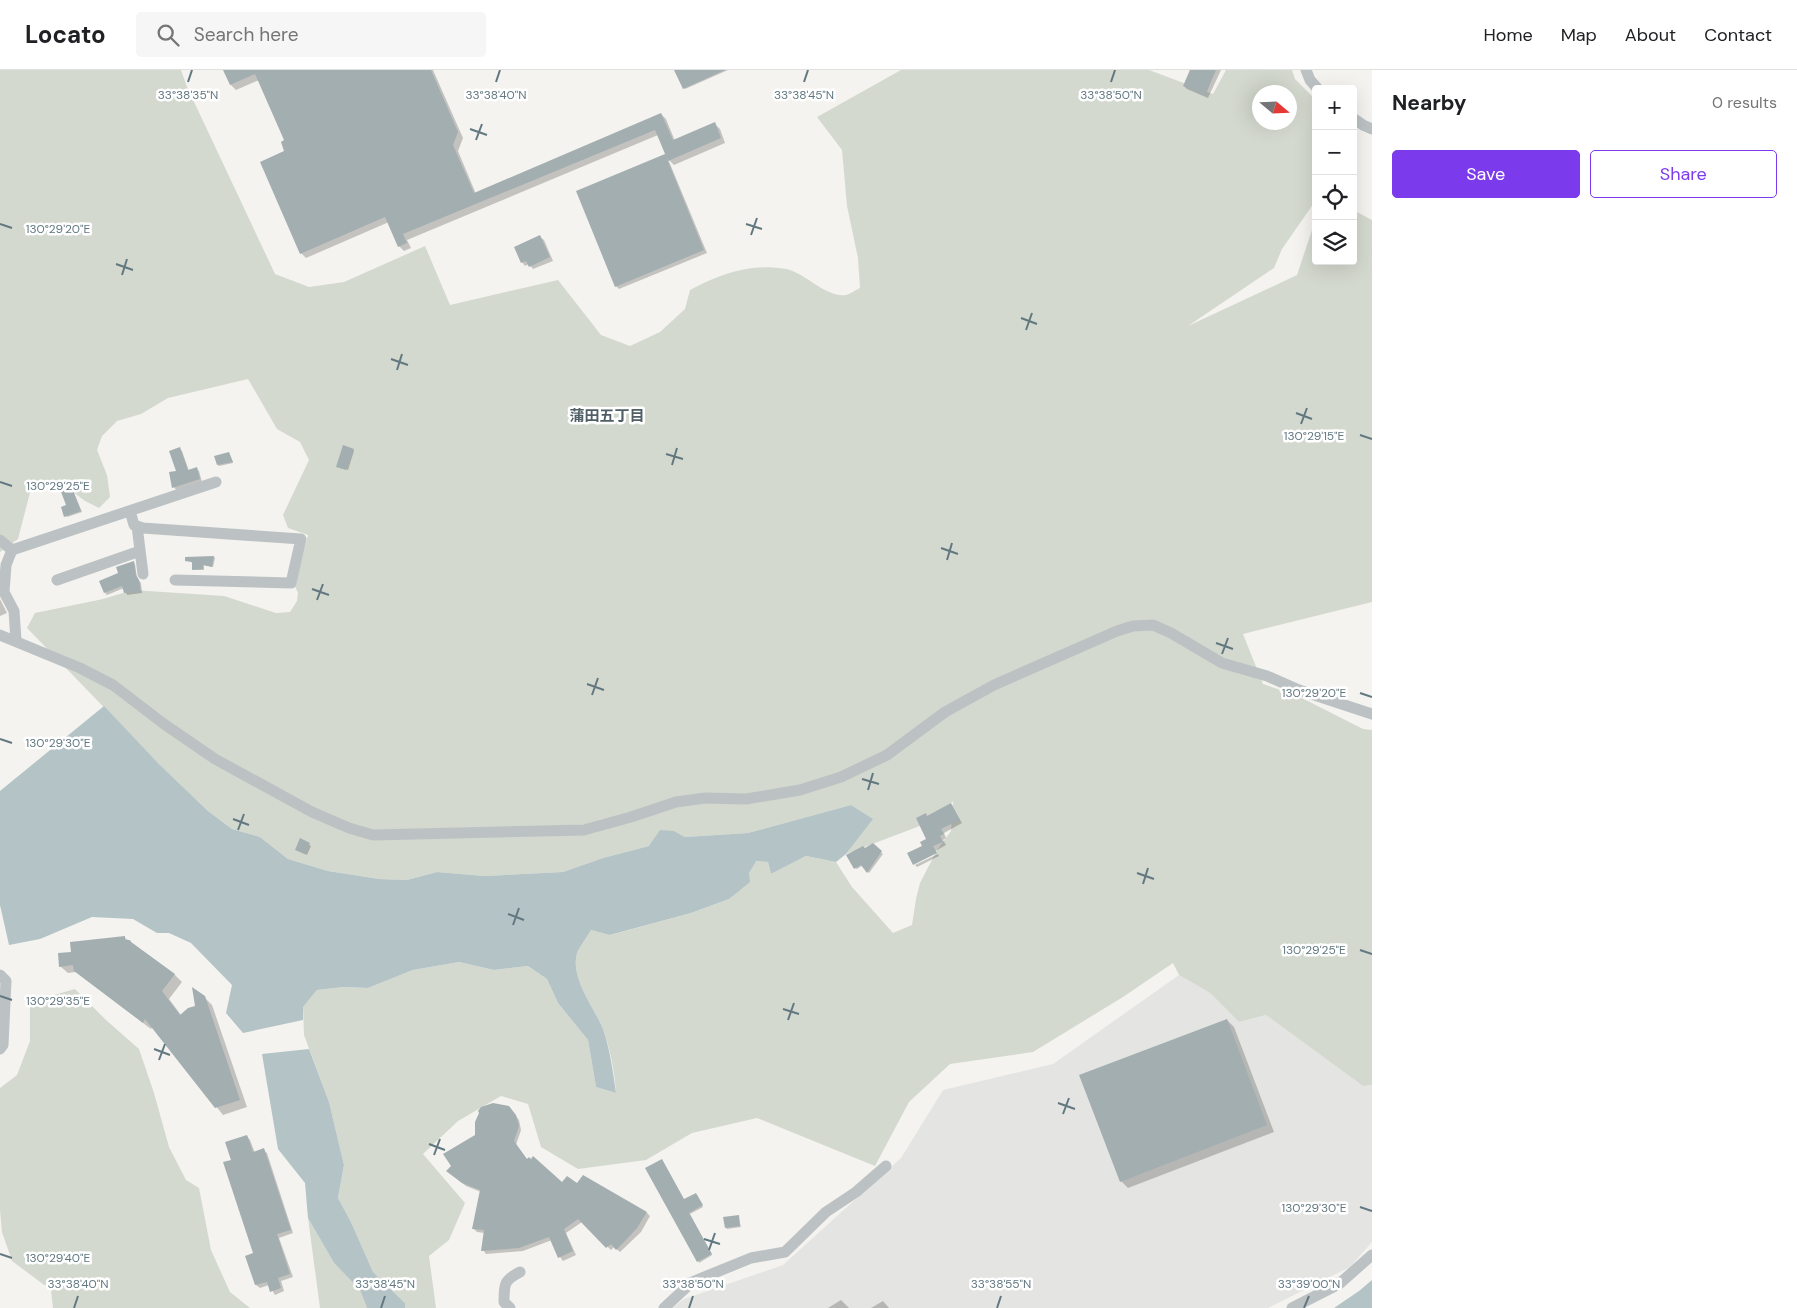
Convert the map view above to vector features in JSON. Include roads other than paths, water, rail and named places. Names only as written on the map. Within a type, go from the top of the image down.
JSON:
[{"type":"street","points":[[1306,70],[1314,85]]},
{"type":"street","points":[[1357,121],[1372,129]]},
{"type":"street","points":[[16,640],[14,611],[4,592],[6,565],[12,550],[216,482]]},
{"type":"street","points":[[130,511],[134,525],[143,528],[301,539],[291,582],[175,580]]},
{"type":"street","points":[[137,526],[143,574]]},
{"type":"street","points":[[0,540],[12,550]]},
{"type":"street","points":[[56,580],[140,551]]},
{"type":"street","points":[[0,635],[80,668],[113,685],[164,724],[215,759],[312,812],[350,828],[373,835],[584,830],[676,802],[704,798],[746,800],[800,790],[841,777],[886,755],[945,712],[994,685],[1117,631],[1133,626],[1153,625],[1171,633],[1222,663],[1267,676],[1299,690],[1372,714]]},
{"type":"street","points":[[0,976],[6,981],[3,1045],[0,1049]]},
{"type":"street","points":[[664,1308],[692,1282],[751,1258],[785,1252],[826,1212],[856,1192],[886,1166]]},
{"type":"street","points":[[1292,1308],[1339,1284],[1372,1255]]},
{"type":"street","points":[[510,1308],[504,1302],[504,1286],[509,1278],[520,1272]]},
{"type":"district","name":"蒲田五丁目","points":[[607,416]]}]
